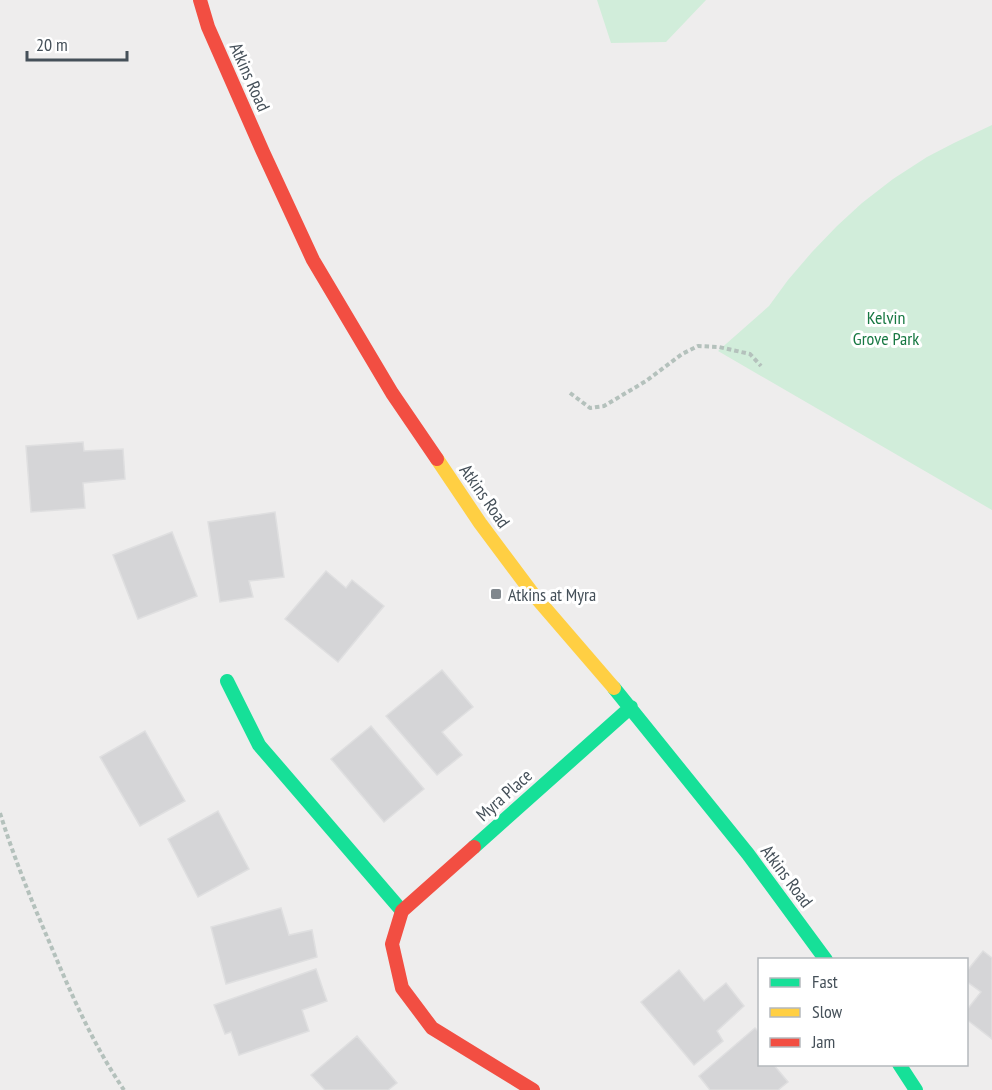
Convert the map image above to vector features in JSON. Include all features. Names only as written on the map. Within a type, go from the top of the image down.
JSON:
[{"type":"street","name":"Atkins Road","points":[[200,0],[208,27],[313,260],[392,393],[480,523],[533,594],[631,707],[748,854],[825,958]]},
{"type":"street","points":[[227,681],[259,745],[402,911],[392,944],[402,988],[432,1028],[533,1090]]},
{"type":"street","name":"Myra Place","points":[[402,911],[631,707]]},
{"type":"street","points":[[900,1066],[916,1090]]},
{"type":"path","points":[[570,393],[590,408],[604,406],[646,381],[682,354],[698,346],[719,347],[750,354],[761,366]]},
{"type":"path","points":[[0,813],[22,876],[61,970],[100,1051],[124,1090]]},
{"type":"green space","points":[[597,0],[706,0],[666,42],[611,43]]},
{"type":"green space","name":"Kelvin Grove Park","points":[[992,125],[992,510],[718,351],[769,306],[812,252],[862,203],[927,157]]},
{"type":"building","points":[[83,442],[84,451],[123,449],[125,479],[83,483],[85,508],[31,512],[26,446]]},
{"type":"building","points":[[275,512],[284,577],[249,581],[253,597],[220,602],[208,522]]},
{"type":"building","points":[[172,532],[197,596],[138,619],[113,555]]},
{"type":"building","points":[[326,571],[346,588],[352,580],[384,606],[338,662],[285,619]]},
{"type":"building","points":[[442,670],[473,707],[442,732],[462,755],[437,775],[386,716]]},
{"type":"building","points":[[371,726],[424,789],[384,822],[331,759]]},
{"type":"building","points":[[145,731],[185,801],[140,826],[100,757]]},
{"type":"building","points":[[218,811],[249,869],[198,897],[168,839]]},
{"type":"building","points":[[281,908],[289,935],[312,930],[317,957],[226,984],[211,927]]},
{"type":"building","points":[[983,951],[992,958],[992,1039],[968,1021],[968,1008],[981,992],[968,982],[968,970]]},
{"type":"building","points":[[316,969],[327,1001],[302,1010],[309,1031],[239,1055],[231,1032],[225,1034],[214,1005]]},
{"type":"building","points":[[679,970],[704,1001],[726,983],[744,1006],[717,1031],[723,1041],[694,1065],[641,1002]]},
{"type":"building","points":[[755,1028],[758,1031],[758,1066],[775,1066],[788,1082],[778,1090],[710,1090],[699,1076]]},
{"type":"building","points":[[357,1036],[397,1083],[388,1090],[325,1090],[311,1075]]},
{"type":"traffic: fast","points":[[227,681],[259,745],[402,911]]},
{"type":"traffic: fast","points":[[614,688],[748,854],[825,958]]},
{"type":"traffic: fast","points":[[474,847],[631,707]]},
{"type":"traffic: fast","points":[[900,1066],[916,1090]]},
{"type":"traffic: slow","points":[[437,459],[480,523],[533,594],[614,688]]},
{"type":"traffic: jam","points":[[200,0],[208,27],[313,260],[392,393],[437,459]]},
{"type":"traffic: jam","points":[[474,847],[402,911],[392,944],[402,988],[432,1028],[533,1090]]},
{"type":"place","name":"Atkins at Myra","points":[[496,594]]}]
